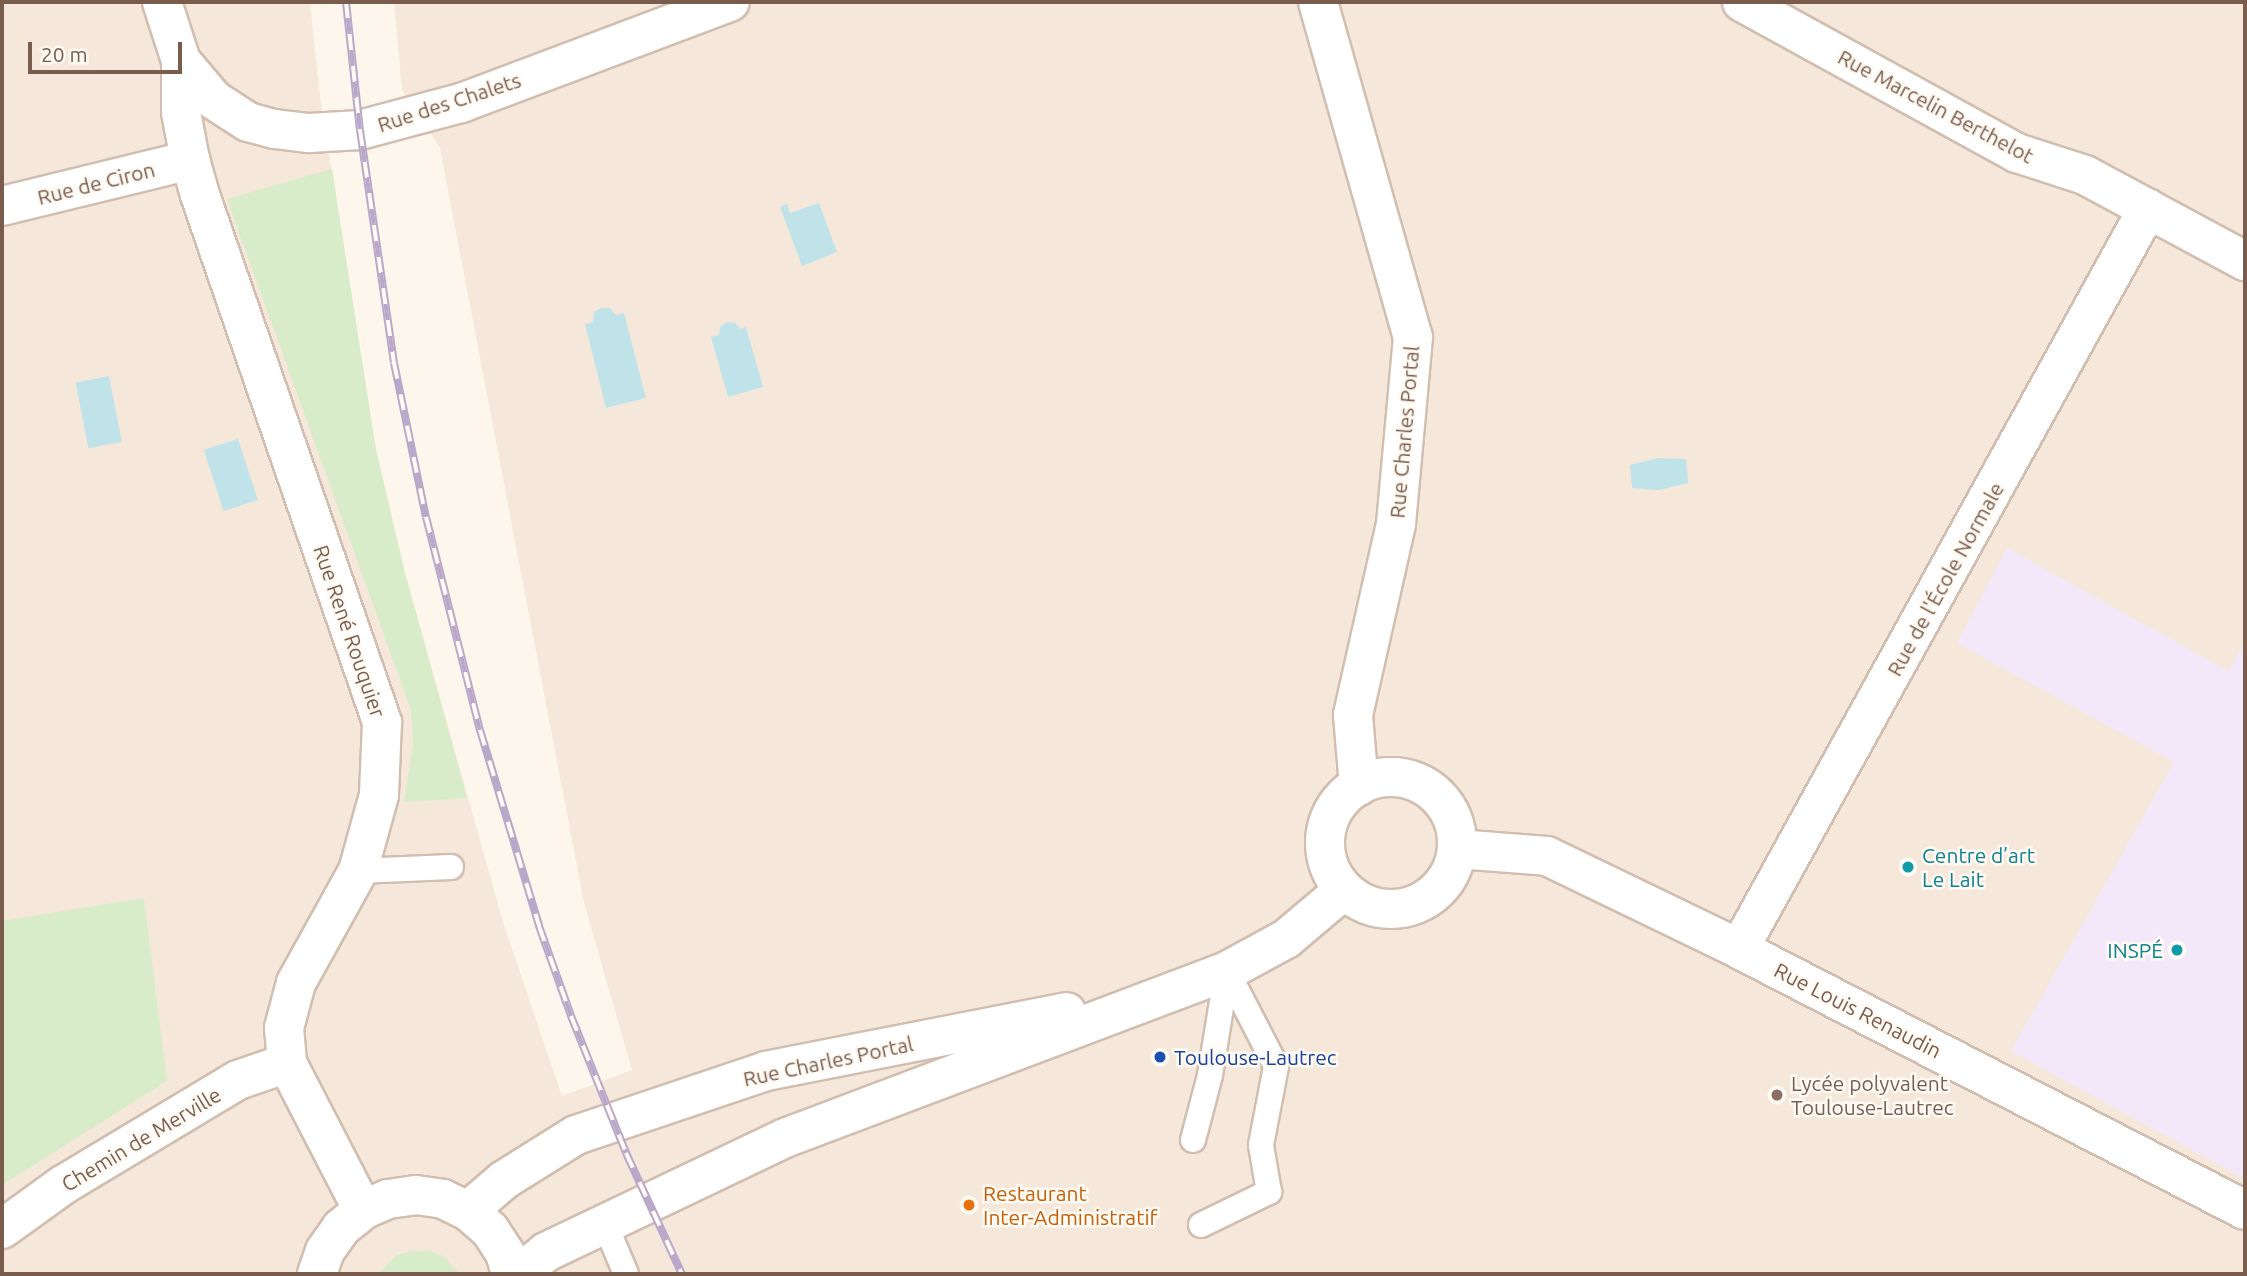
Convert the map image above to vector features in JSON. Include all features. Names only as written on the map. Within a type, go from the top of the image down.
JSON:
[{"type":"street","points":[[162,2],[181,61]]},
{"type":"street","name":"Rue des Chalets","points":[[181,61],[214,100],[248,122],[309,133],[360,130],[461,103],[730,2]]},
{"type":"street","name":"Rue Charles Portal","points":[[1318,2],[1413,337],[1396,524],[1353,715],[1359,786]]},
{"type":"street","name":"Rue Marcelin Berthelot","points":[[1742,2],[2017,153],[2085,175],[2245,261]]},
{"type":"street","name":"Rue René Rouquier","points":[[181,61],[181,112],[190,160],[382,722],[379,795],[358,870],[296,983],[284,1028],[287,1063],[363,1210]]},
{"type":"street","name":"Rue de Ciron","points":[[2,206],[190,160]]},
{"type":"street","name":"Rue de l'École Normale","points":[[1739,949],[2148,208]]},
{"type":"street","points":[[1378,778],[1399,778],[1418,783],[1435,795],[1448,810],[1456,829],[1457,849],[1452,870],[1439,888],[1423,901],[1403,909],[1371,905],[1344,890],[1332,873],[1326,854],[1326,834],[1331,814],[1344,798],[1359,786],[1378,778]]},
{"type":"street","name":"Rue Louis Renaudin","points":[[1457,849],[1547,856],[1739,949],[2245,1210]]},
{"type":"street","name":"Rue Charles Portal","points":[[519,1274],[546,1252],[785,1138],[1227,971],[1286,939],[1344,890]]},
{"type":"street","name":"Rue Charles Portal","points":[[468,1211],[504,1180],[576,1135],[766,1071],[1174,991]]},
{"type":"street","name":"Chemin de Merville","points":[[2,1229],[63,1185],[238,1080],[287,1063]]},
{"type":"street","points":[[317,1274],[325,1251],[341,1227],[363,1210],[388,1199],[416,1195],[443,1199],[468,1211],[490,1230],[505,1253],[511,1274]]},
{"type":"lane","points":[[358,870],[451,867]]},
{"type":"lane","points":[[1192,1140],[1210,1075],[1227,971]]},
{"type":"lane","points":[[1201,1225],[1269,1192],[1261,1145],[1276,1066],[1227,971]]},
{"type":"lane","points":[[605,1224],[626,1274]]},
{"type":"shaded area","points":[[2,2],[310,2],[320,97],[376,450],[405,573],[503,922],[562,1096],[632,1070],[584,903],[440,148],[402,90],[394,2],[2245,2],[2245,1274],[2,1274]]},
{"type":"shaded area","points":[[2007,548],[2228,671],[2245,643],[2245,1179],[2011,1051],[2174,762],[1957,643]]},
{"type":"green space","points":[[332,169],[376,450],[405,573],[467,798],[404,802],[413,744],[411,710],[227,199]]},
{"type":"green space","points":[[144,898],[167,1081],[2,1185],[2,921]]},
{"type":"green space","points":[[428,1251],[443,1256],[460,1274],[377,1274],[397,1255]]},
{"type":"water","points":[[819,203],[837,252],[802,266],[780,207],[787,204],[790,213]]},
{"type":"water","points":[[601,308],[610,308],[616,315],[624,313],[646,398],[606,408],[585,324],[593,322],[594,312]]},
{"type":"water","points":[[727,322],[736,323],[740,329],[746,327],[763,387],[728,397],[711,337],[719,335],[720,327]]},
{"type":"water","points":[[109,376],[122,442],[88,448],[76,382]]},
{"type":"water","points":[[238,439],[258,500],[224,511],[204,450]]},
{"type":"water","points":[[1658,458],[1686,459],[1688,483],[1659,490],[1632,488],[1630,465]]},
{"type":"railway","points":[[346,2],[360,130],[394,363],[426,517],[480,730],[539,926],[571,1016],[626,1153],[682,1274]]},
{"type":"place","name":"Centre d’art Le Lait","points":[[1908,867]]},
{"type":"place","name":"INSPÉ","points":[[2177,950]]},
{"type":"place","name":"Toulouse-Lautrec","points":[[1160,1057]]},
{"type":"place","name":"Lycée polyvalent Toulouse-Lautrec","points":[[1777,1095]]},
{"type":"place","name":"Restaurant Inter-Administratif","points":[[969,1205]]}]
